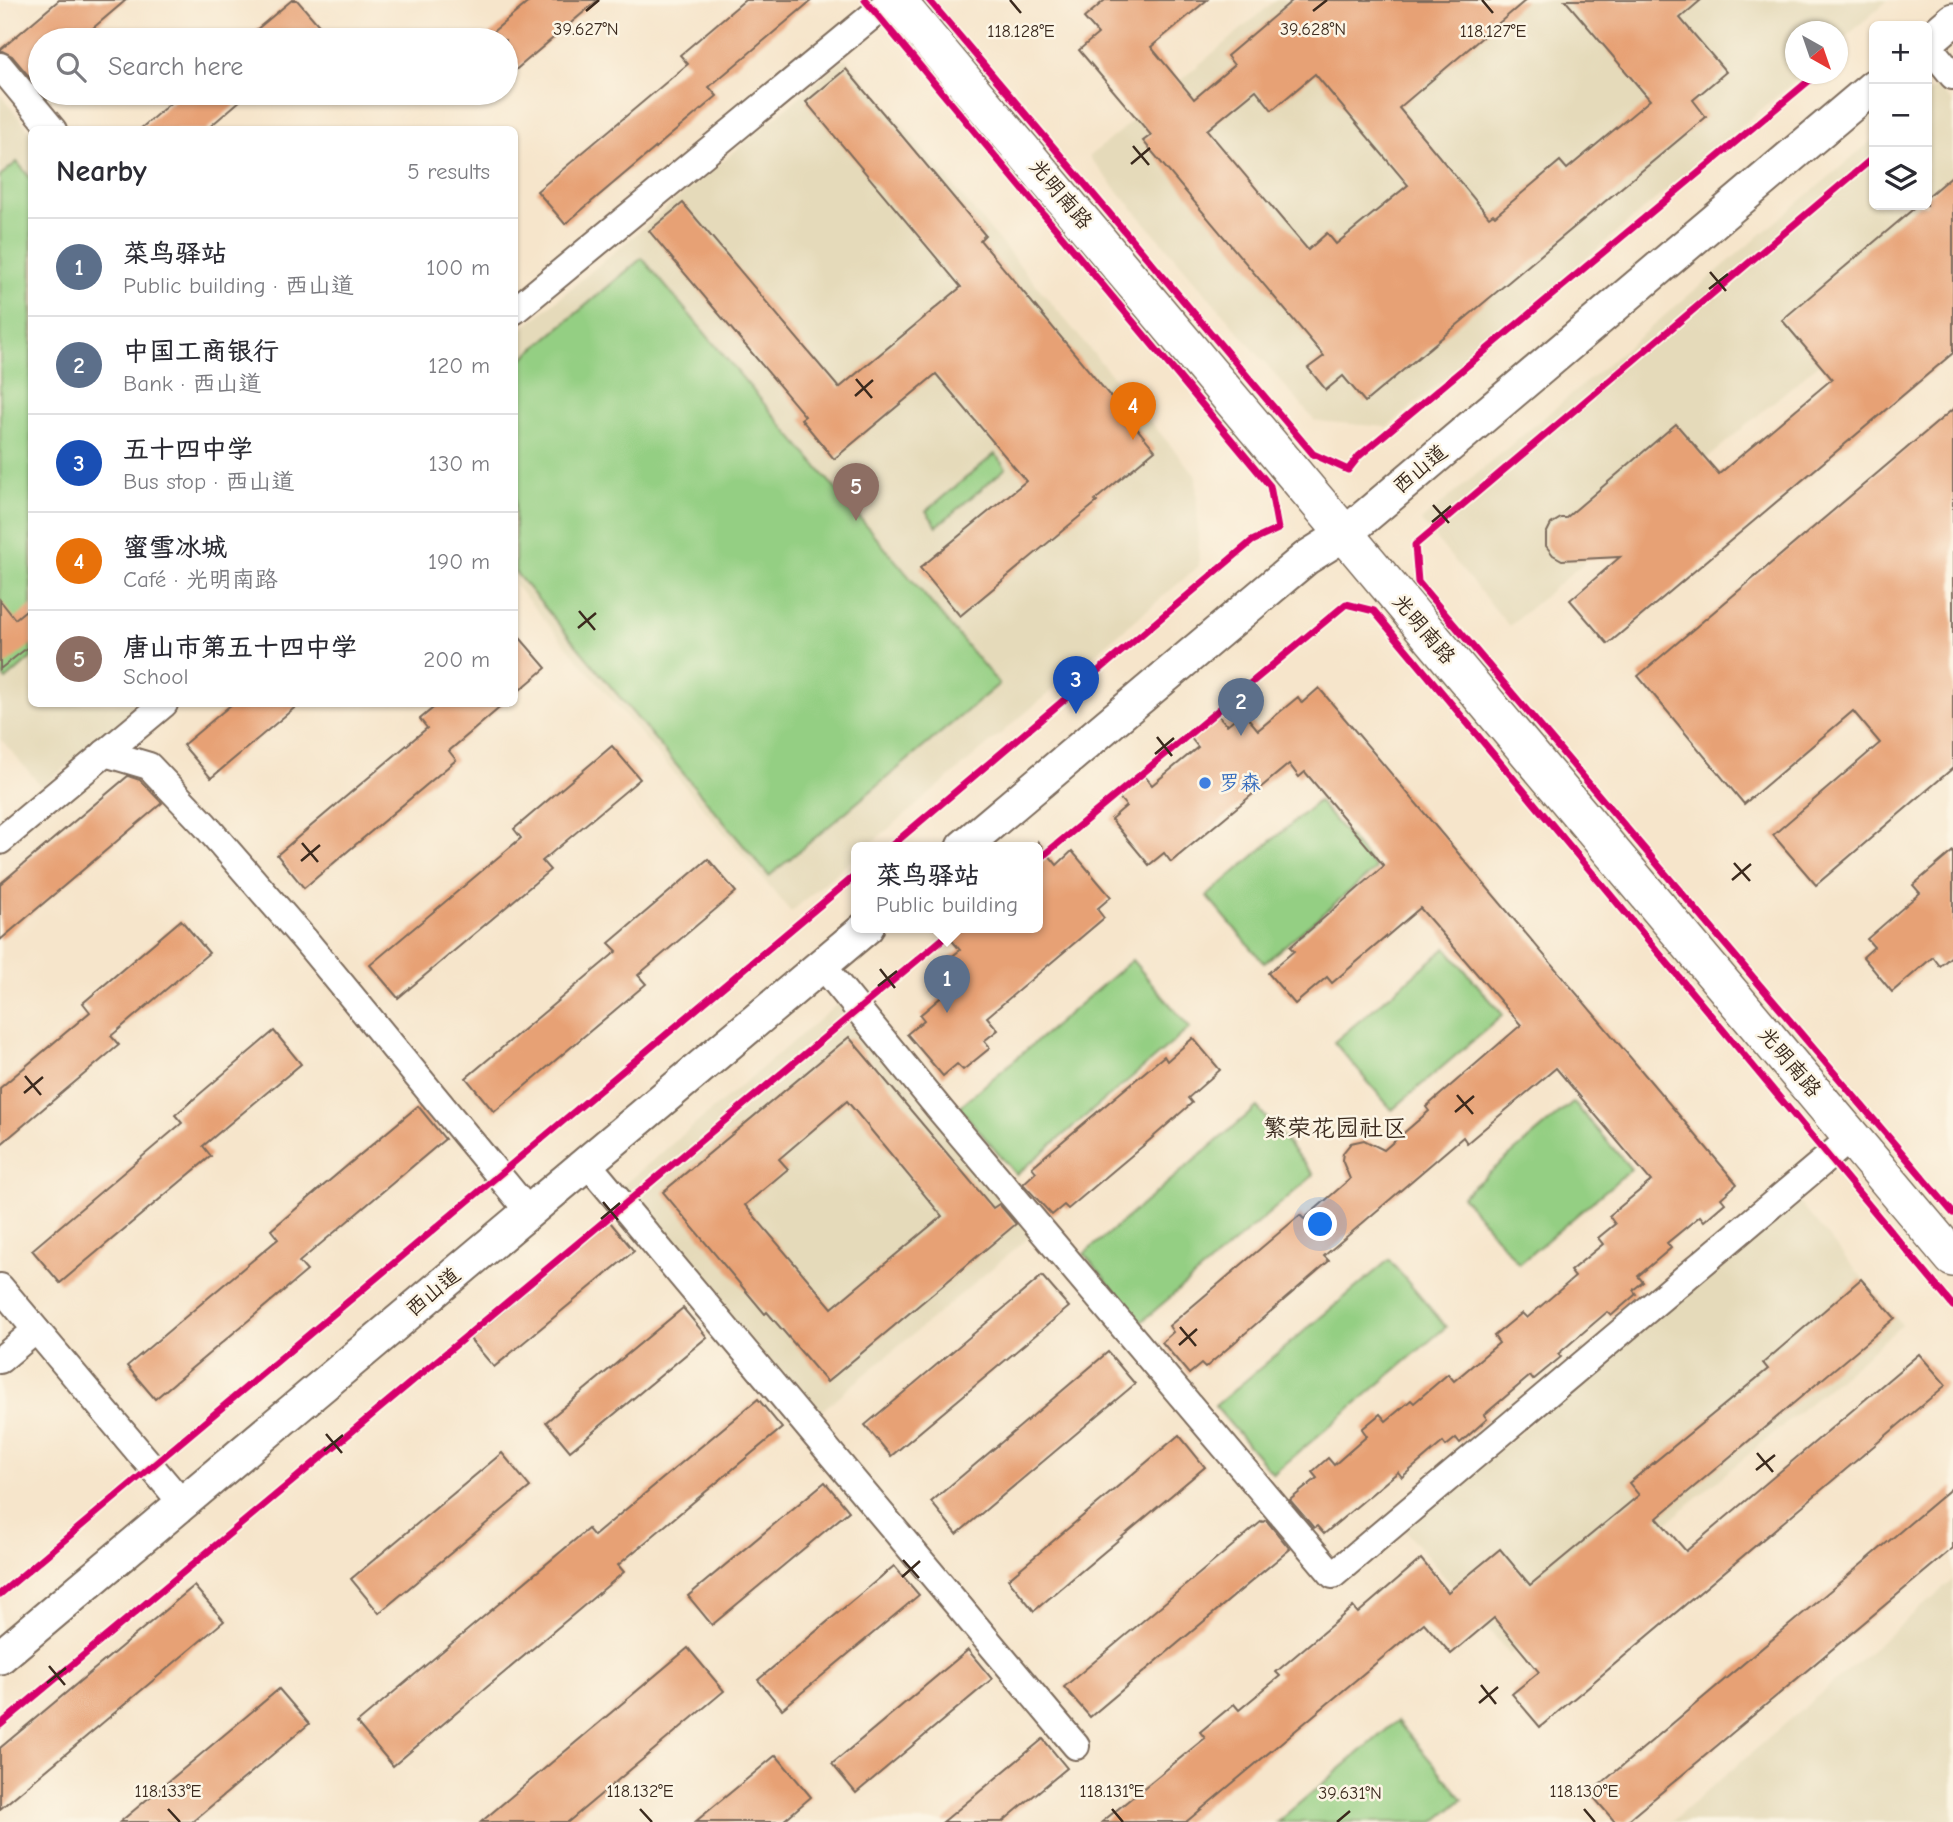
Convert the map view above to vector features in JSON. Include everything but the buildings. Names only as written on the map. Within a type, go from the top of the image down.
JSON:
[{"type":"main road","name":"光明南路","points":[[896,0],[1953,1258]]},
{"type":"street","points":[[518,309],[891,0]]},
{"type":"street","points":[[1932,39],[1953,20]]},
{"type":"street","points":[[1932,49],[1953,76]]},
{"type":"street","points":[[0,66],[28,100]]},
{"type":"street","name":"西山道","points":[[969,842],[1306,558],[1346,533],[1869,90]]},
{"type":"street","points":[[32,105],[50,126]]},
{"type":"street","points":[[0,841],[160,707]]},
{"type":"street","points":[[105,753],[149,766],[205,825],[305,940],[528,1212]]},
{"type":"street","name":"西山道","points":[[0,1657],[860,933]]},
{"type":"street","points":[[822,965],[950,1122],[1333,1575],[1853,1137]]},
{"type":"street","points":[[587,1163],[1076,1746]]},
{"type":"street","points":[[0,1286],[183,1503]]},
{"type":"street","points":[[0,1360],[36,1330]]},
{"type":"shaded area","points":[[1276,0],[1888,0],[1848,35],[1848,21],[1785,21],[1785,84],[1791,84],[1388,427],[1315,421],[1089,157]]},
{"type":"shaded area","points":[[846,58],[1196,476],[1199,566],[873,842],[851,842],[851,860],[791,912],[518,589],[518,333]]},
{"type":"shaded area","points":[[1937,85],[1953,104],[1953,250],[1509,626],[1421,521],[1869,143],[1869,210],[1932,210],[1932,90]]},
{"type":"shaded area","points":[[0,94],[28,128],[28,707],[138,707],[42,787],[0,738]]},
{"type":"shaded area","points":[[840,1002],[1034,1233],[813,1418],[621,1187]]},
{"type":"shaded area","points":[[1797,1200],[1902,1325],[1510,1655],[1405,1530]]},
{"type":"shaded area","points":[[1953,1580],[1953,1822],[1671,1822]]},
{"type":"green space","points":[[17,162],[28,175],[28,661],[6,680],[0,672],[0,176]]},
{"type":"green space","points":[[642,258],[999,684],[769,876],[518,576],[518,362]]},
{"type":"green space","points":[[995,454],[1006,468],[937,526],[926,511]]},
{"type":"green space","points":[[1318,801],[1376,869],[1264,963],[1207,896]]},
{"type":"green space","points":[[1446,948],[1503,1015],[1392,1110],[1334,1042]]},
{"type":"green space","points":[[1132,960],[1190,1028],[1016,1175],[959,1107]]},
{"type":"green space","points":[[1573,1102],[1631,1169],[1519,1264],[1462,1196]]},
{"type":"green space","points":[[1257,1107],[1314,1175],[1141,1322],[1084,1254]]},
{"type":"green space","points":[[1389,1260],[1446,1327],[1273,1474],[1215,1406]]},
{"type":"green space","points":[[1397,1721],[1463,1799],[1435,1822],[1277,1822]]},
{"type":"cycle path","points":[[865,0],[1270,486],[1278,529],[1252,541],[896,842]]},
{"type":"cycle path","points":[[929,0],[1313,454],[1348,470],[1359,456],[1805,84]]},
{"type":"cycle path","points":[[1869,161],[1415,545],[1418,582],[1953,1213]]},
{"type":"cycle path","points":[[1043,856],[1346,604],[1374,611],[1953,1306]]},
{"type":"cycle path","points":[[0,1594],[851,879]]},
{"type":"cycle path","points":[[0,1725],[950,933]]},
{"type":"place","name":"蜜雪冰城","points":[[1133,440]]},
{"type":"place","name":"唐山市第五十四中学","points":[[856,521]]},
{"type":"place","name":"五十四中学","points":[[1076,714]]},
{"type":"place","name":"中国工商银行","points":[[1241,736]]},
{"type":"place","name":"罗森","points":[[1205,783]]},
{"type":"place","name":"菜鸟驿站","points":[[947,1013]]},
{"type":"district","name":"繁荣花园社区","points":[[1335,1128]]}]
